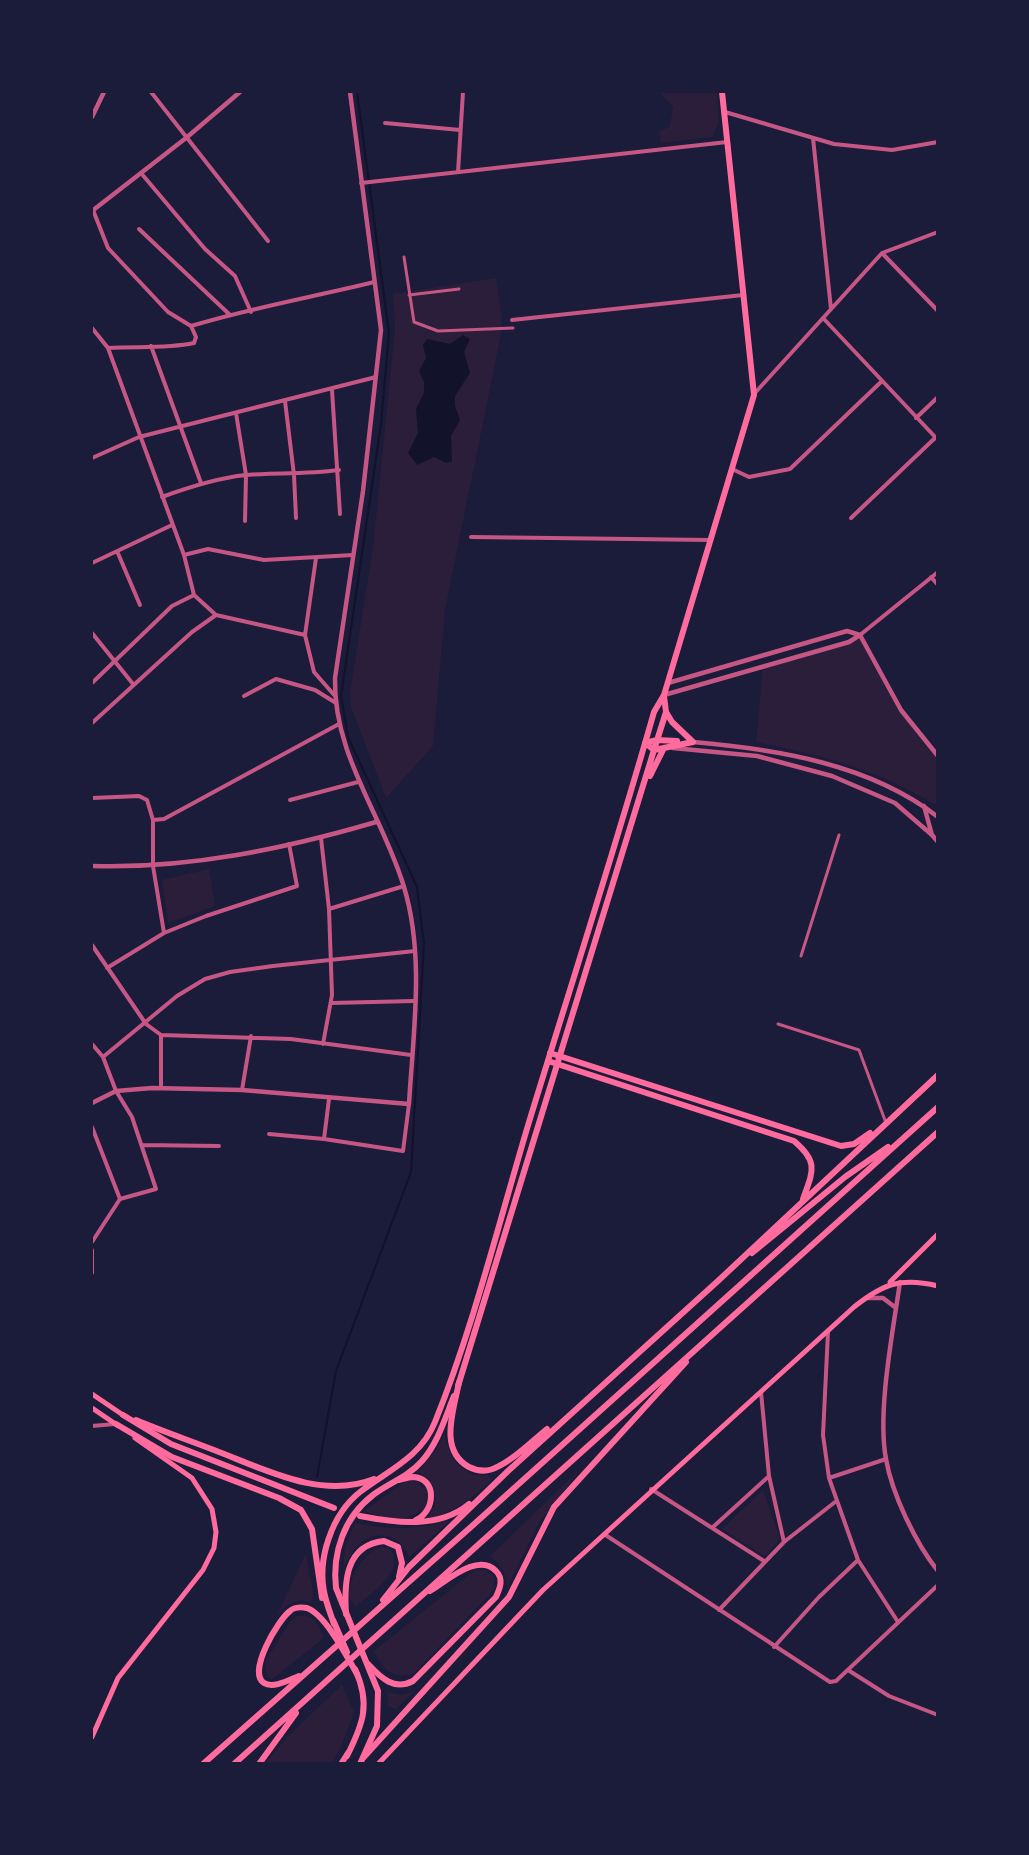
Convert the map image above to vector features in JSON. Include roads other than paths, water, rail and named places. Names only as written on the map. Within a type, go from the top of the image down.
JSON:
[{"type":"main road","points":[[332,1626],[324,1594],[323,1577],[326,1549],[331,1531],[339,1516],[358,1494],[409,1459],[424,1443],[438,1413],[475,1304],[654,712],[668,683],[754,395],[722,92]]},
{"type":"main road","points":[[664,695],[666,711],[672,722],[693,742]]},
{"type":"main road","points":[[360,1764],[377,1726],[378,1691],[336,1588],[334,1572],[342,1535],[348,1522],[366,1502],[414,1469],[431,1449],[459,1382],[559,1066],[666,711]]},
{"type":"main road","points":[[645,743],[657,740],[693,742]]},
{"type":"main road","points":[[654,750],[693,742]]},
{"type":"main road","points":[[645,743],[654,750]]},
{"type":"main road","points":[[643,788],[664,747]]},
{"type":"main road","points":[[550,1053],[841,1146],[854,1144],[886,1123]]},
{"type":"main road","points":[[548,1061],[794,1141],[808,1153],[812,1165],[813,1173],[802,1200]]},
{"type":"main road","points":[[377,1608],[399,1578],[578,1405],[718,1280],[938,1075]]},
{"type":"main road","points":[[203,1764],[938,1107]]},
{"type":"main road","points":[[718,1280],[845,1177],[911,1131]]},
{"type":"main road","points":[[234,1764],[938,1132]]},
{"type":"main road","points":[[378,1764],[543,1590],[651,1489],[864,1299],[889,1283],[938,1234]]},
{"type":"main road","points":[[889,1283],[938,1286]]},
{"type":"main road","points":[[364,1757],[509,1597],[554,1507],[702,1343]]},
{"type":"main road","points":[[459,1382],[450,1437],[453,1452],[462,1463],[475,1470],[488,1471],[501,1466],[578,1405]]},
{"type":"main road","points":[[92,1394],[171,1444],[334,1508]]},
{"type":"main road","points":[[92,1408],[192,1478],[212,1509],[216,1532],[214,1548],[203,1570],[118,1678],[92,1737]]},
{"type":"main road","points":[[123,1415],[278,1475],[310,1484],[354,1484],[389,1472]]},
{"type":"main road","points":[[116,1424],[172,1457],[279,1498],[301,1510],[312,1529],[320,1594],[332,1626],[357,1674],[366,1705],[359,1730],[342,1764]]},
{"type":"main road","points":[[360,1516],[411,1522],[447,1519],[508,1472]]},
{"type":"main road","points":[[399,1480],[414,1477],[423,1481],[431,1491],[432,1499],[428,1510],[421,1518],[411,1522]]},
{"type":"main road","points":[[346,1614],[344,1585],[346,1570],[355,1556],[365,1547],[384,1541],[398,1547],[402,1563],[399,1578]]},
{"type":"main road","points":[[368,1664],[383,1680],[404,1686],[413,1682],[496,1597],[501,1584],[499,1574],[486,1564],[474,1564],[417,1599]]},
{"type":"main road","points":[[302,1675],[273,1685],[265,1684],[259,1678],[257,1668],[275,1631],[290,1610],[299,1607],[310,1609],[332,1626]]},
{"type":"main road","points":[[260,1764],[304,1702]]},
{"type":"street","points":[[92,117],[104,92]]},
{"type":"street","points":[[152,92],[268,241]]},
{"type":"street","points":[[108,348],[150,345],[167,348],[194,343],[196,337],[191,326],[168,312],[108,248],[92,209],[186,138],[240,92]]},
{"type":"street","points":[[269,1134],[324,1138],[403,1151],[409,1104],[414,1001],[413,924],[404,886],[358,782],[339,724],[334,696],[381,330],[360,183],[350,92]]},
{"type":"street","points":[[458,172],[463,92]]},
{"type":"street","points":[[724,112],[834,144],[892,150],[938,142]]},
{"type":"street","points":[[385,123],[460,130]]},
{"type":"street","points":[[813,138],[831,309]]},
{"type":"street","points":[[360,183],[727,142]]},
{"type":"street","points":[[141,173],[205,249],[235,276],[251,312]]},
{"type":"street","points":[[139,229],[230,314]]},
{"type":"street","points":[[754,395],[882,253],[938,232]]},
{"type":"street","points":[[882,253],[938,311]]},
{"type":"street","points":[[404,257],[414,322],[438,331],[513,328]]},
{"type":"street","points":[[191,326],[230,314],[251,312],[374,282]]},
{"type":"street","points":[[409,295],[459,289]]},
{"type":"street","points":[[512,320],[743,295]]},
{"type":"street","points":[[823,318],[936,439],[851,518]]},
{"type":"street","points":[[92,328],[108,348],[184,555],[194,595],[216,615],[305,635]]},
{"type":"street","points":[[150,345],[201,483]]},
{"type":"street","points":[[92,458],[139,437],[332,390],[376,377]]},
{"type":"street","points":[[731,469],[748,477],[790,469],[882,381]]},
{"type":"street","points":[[332,390],[339,470],[340,514]]},
{"type":"street","points":[[916,417],[938,397]]},
{"type":"street","points":[[285,401],[297,518]]},
{"type":"street","points":[[236,414],[246,475],[245,521]]},
{"type":"street","points":[[162,497],[201,483],[246,475],[294,475],[339,470]]},
{"type":"street","points":[[92,562],[172,525]]},
{"type":"street","points":[[471,537],[711,540]]},
{"type":"street","points":[[184,555],[208,549],[264,560],[353,555]]},
{"type":"street","points":[[117,551],[140,605]]},
{"type":"street","points":[[316,558],[305,635],[314,672],[334,696]]},
{"type":"street","points":[[664,695],[849,642],[938,572]]},
{"type":"street","points":[[931,578],[938,585]]},
{"type":"street","points":[[92,682],[172,606],[194,595]]},
{"type":"street","points":[[92,723],[192,632],[216,615]]},
{"type":"street","points":[[668,683],[847,631],[860,635],[901,710],[938,756]]},
{"type":"street","points":[[92,633],[134,684]]},
{"type":"street","points":[[244,696],[276,679],[315,690],[336,703]]},
{"type":"street","points":[[153,820],[164,819],[339,724]]},
{"type":"street","points":[[693,742],[752,747],[813,761],[886,787],[924,806],[938,817]]},
{"type":"street","points":[[664,747],[757,756],[832,776],[895,803],[938,842]]},
{"type":"street","points":[[290,800],[358,782]]},
{"type":"street","points":[[92,798],[139,796],[147,800],[153,820],[153,866],[164,933]]},
{"type":"street","points":[[924,806],[932,835]]},
{"type":"street","points":[[92,866],[181,864],[321,838],[376,822]]},
{"type":"street","points":[[801,956],[839,836]]},
{"type":"street","points":[[321,838],[329,909],[331,959],[331,1003],[323,1044]]},
{"type":"street","points":[[107,968],[164,933],[206,916],[297,886],[289,844]]},
{"type":"street","points":[[329,909],[404,886]]},
{"type":"street","points":[[92,945],[146,1024],[161,1035],[185,1038],[251,1036],[411,1055]]},
{"type":"street","points":[[103,1057],[146,1024],[177,996],[205,979],[230,972],[415,951]]},
{"type":"street","points":[[331,1003],[414,1001]]},
{"type":"street","points":[[778,1024],[859,1050],[886,1123]]},
{"type":"street","points":[[161,1035],[161,1088]]},
{"type":"street","points":[[242,1090],[251,1036]]},
{"type":"street","points":[[92,1044],[103,1057],[116,1091],[132,1117],[156,1189],[120,1199],[92,1242]]},
{"type":"street","points":[[92,1103],[116,1091],[161,1088],[242,1090],[409,1104]]},
{"type":"street","points":[[324,1138],[329,1099]]},
{"type":"street","points":[[92,1127],[120,1199]]},
{"type":"street","points":[[141,1145],[219,1146]]},
{"type":"street","points":[[92,1250],[92,1273]]},
{"type":"street","points":[[900,1282],[885,1403],[886,1459],[902,1507],[938,1571]]},
{"type":"street","points":[[864,1299],[884,1298],[896,1308]]},
{"type":"street","points":[[828,1331],[823,1435],[829,1478],[835,1502],[858,1560],[898,1622]]},
{"type":"street","points":[[761,1392],[769,1476],[784,1542]]},
{"type":"street","points":[[92,1426],[116,1424]]},
{"type":"street","points":[[829,1478],[886,1459]]},
{"type":"street","points":[[713,1527],[769,1476]]},
{"type":"street","points":[[651,1489],[764,1561]]},
{"type":"street","points":[[719,1610],[784,1542],[835,1502]]},
{"type":"street","points":[[603,1534],[824,1680],[836,1681],[938,1585]]},
{"type":"street","points":[[774,1647],[819,1596],[858,1560]]},
{"type":"street","points":[[848,1670],[889,1696],[938,1715]]},
{"type":"waterway","points":[[317,1477],[336,1371],[411,1172],[424,944],[417,887],[348,737],[341,696],[381,424],[389,333],[357,92]]}]
